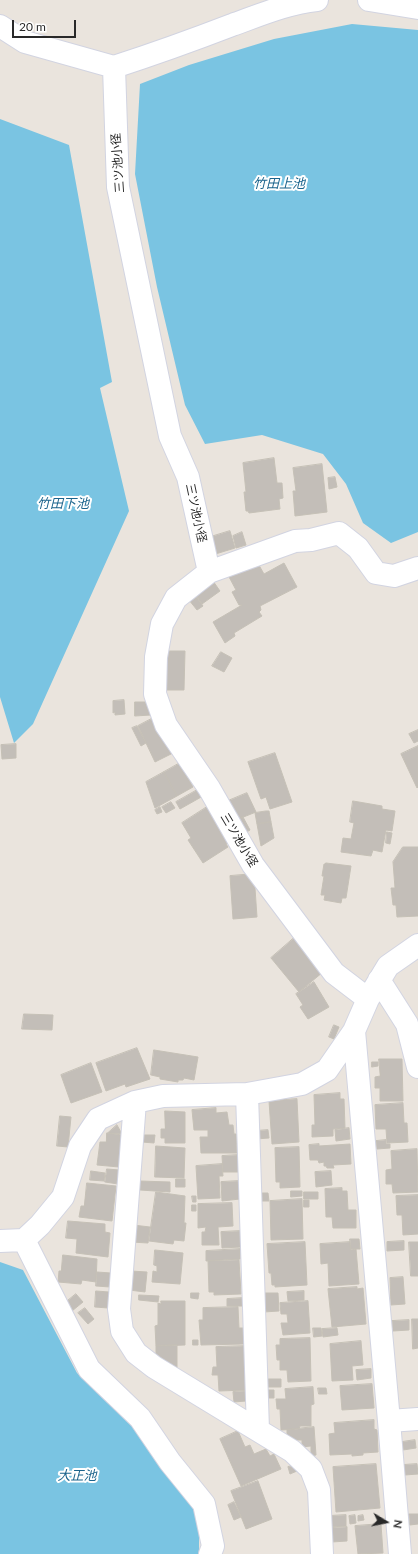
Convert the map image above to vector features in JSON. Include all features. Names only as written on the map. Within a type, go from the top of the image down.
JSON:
[{"type":"street","points":[[0,26],[25,42],[114,67],[150,56],[268,12],[306,1],[317,0]]},
{"type":"street","points":[[369,0],[418,8]]},
{"type":"street","name":"三ツ池小径","points":[[114,67],[118,187],[170,436],[188,477],[209,572],[176,598],[162,624],[156,657],[155,694],[166,725],[209,788],[253,865],[334,974],[368,999]]},
{"type":"street","points":[[209,572],[295,541],[311,540],[339,533],[358,548],[376,573],[394,576],[418,568]]},
{"type":"street","points":[[0,1241],[24,1240],[40,1226],[63,1197],[80,1146],[98,1120],[135,1102],[163,1096],[248,1094],[302,1084],[327,1070],[354,1031],[368,999],[388,966],[418,945]]},
{"type":"street","points":[[379,980],[407,1024],[418,1067]]},
{"type":"street","points":[[354,1031],[400,1554]]},
{"type":"street","points":[[248,1094],[258,1430]]},
{"type":"street","points":[[135,1102],[119,1309],[122,1331],[136,1353],[154,1366],[292,1451],[311,1469],[319,1490],[322,1554]]},
{"type":"street","points":[[24,1240],[89,1369],[140,1418],[170,1462],[204,1504],[213,1546],[210,1554]]},
{"type":"street","points":[[389,1420],[418,1419]]},
{"type":"water","name":"竹田上池","points":[[352,24],[418,30],[418,532],[391,543],[363,523],[346,484],[323,454],[262,435],[205,444],[185,405],[157,287],[135,174],[140,84],[189,65],[274,39]]},
{"type":"water","name":"竹田下池","points":[[0,119],[69,145],[112,382],[100,388],[129,511],[33,724],[14,743],[0,697]]},
{"type":"water","name":"大正池","points":[[0,1262],[23,1270],[77,1373],[136,1424],[199,1512],[198,1554],[0,1554]]},
{"type":"building","points":[[274,458],[277,483],[282,483],[283,498],[279,499],[280,509],[249,513],[246,511],[243,463]]},
{"type":"building","points":[[322,464],[327,512],[295,516],[293,491],[296,491],[293,468]]},
{"type":"building","points":[[335,477],[337,487],[329,489],[328,478]]},
{"type":"building","points":[[230,531],[235,548],[209,556],[204,539]]},
{"type":"building","points":[[242,532],[246,545],[236,548],[233,536]]},
{"type":"building","points":[[256,560],[264,574],[284,563],[297,587],[260,606],[261,610],[259,612],[262,616],[234,633],[235,636],[225,643],[213,622],[242,605],[239,605],[232,592],[236,590],[228,575]]},
{"type":"building","points":[[213,581],[220,591],[202,604],[195,594]]},
{"type":"building","points":[[195,595],[203,606],[197,610],[189,600]]},
{"type":"building","points":[[165,651],[185,651],[184,690],[165,690]]},
{"type":"building","points":[[221,652],[232,658],[224,672],[212,666]]},
{"type":"building","points":[[124,700],[125,714],[115,715],[115,712],[113,713],[113,701]]},
{"type":"building","points":[[135,702],[151,702],[151,715],[135,716]]},
{"type":"building","points":[[157,716],[175,752],[155,762],[138,726]]},
{"type":"building","points":[[137,726],[146,743],[141,746],[132,728]]},
{"type":"building","points":[[418,730],[418,741],[414,743],[409,734]]},
{"type":"building","points":[[16,744],[16,758],[2,759],[1,745]]},
{"type":"building","points":[[418,746],[418,787],[417,788],[401,754]]},
{"type":"building","points":[[275,753],[292,802],[270,809],[266,797],[261,799],[248,762]]},
{"type":"building","points":[[180,763],[193,787],[177,796],[164,772]]},
{"type":"building","points":[[164,772],[177,796],[155,808],[146,782]]},
{"type":"building","points":[[199,789],[203,796],[180,809],[176,802]]},
{"type":"building","points":[[247,793],[256,812],[236,820],[228,801]]},
{"type":"building","points":[[353,801],[382,806],[382,809],[395,811],[392,831],[386,830],[382,852],[373,850],[371,856],[341,852],[343,838],[351,839],[354,823],[350,822]]},
{"type":"building","points":[[171,802],[175,808],[166,813],[162,807]]},
{"type":"building","points":[[160,807],[162,812],[157,814],[155,810]]},
{"type":"building","points":[[207,807],[230,842],[226,844],[228,847],[203,863],[188,840],[191,838],[182,823]]},
{"type":"building","points":[[269,811],[271,822],[257,824],[255,813]]},
{"type":"building","points":[[243,817],[250,830],[245,833],[237,820]]},
{"type":"building","points":[[271,822],[274,838],[261,846],[257,824]]},
{"type":"building","points":[[387,832],[392,833],[390,844],[386,843]]},
{"type":"building","points":[[403,847],[418,847],[418,916],[397,917],[396,905],[393,905],[391,888],[395,888],[393,862]]},
{"type":"building","points":[[324,864],[351,866],[346,898],[342,898],[341,903],[324,900],[325,895],[321,895],[324,876],[322,876]]},
{"type":"building","points":[[254,874],[257,917],[233,919],[230,876]]},
{"type":"building","points":[[294,938],[323,972],[299,992],[271,958]]},
{"type":"building","points":[[314,982],[329,1007],[308,1019],[300,1007],[303,1005],[296,994]]},
{"type":"building","points":[[24,1014],[53,1015],[52,1030],[22,1029]]},
{"type":"building","points":[[334,1025],[339,1027],[334,1039],[329,1037]]},
{"type":"building","points":[[137,1048],[150,1079],[126,1087],[125,1084],[106,1091],[96,1063]]},
{"type":"building","points":[[154,1050],[198,1057],[194,1080],[184,1078],[183,1080],[178,1080],[178,1082],[160,1079],[160,1077],[151,1075]]},
{"type":"building","points":[[379,1059],[402,1059],[403,1101],[380,1101],[380,1088],[375,1088],[375,1077],[380,1076]]},
{"type":"building","points":[[372,1062],[378,1062],[378,1066],[372,1067]]},
{"type":"building","points":[[91,1063],[102,1092],[71,1103],[61,1075]]},
{"type":"building","points":[[340,1093],[340,1099],[344,1099],[345,1128],[333,1129],[333,1136],[312,1137],[312,1125],[315,1125],[314,1095]]},
{"type":"building","points":[[297,1099],[299,1142],[272,1144],[269,1101]]},
{"type":"building","points":[[403,1103],[404,1123],[407,1123],[408,1142],[387,1143],[386,1129],[376,1129],[375,1105]]},
{"type":"building","points":[[216,1108],[216,1113],[227,1112],[229,1125],[233,1125],[234,1134],[236,1134],[237,1153],[201,1153],[200,1137],[208,1137],[208,1130],[194,1130],[192,1110]]},
{"type":"building","points":[[165,1111],[185,1112],[185,1143],[165,1143],[165,1138],[161,1138],[161,1129],[165,1129]]},
{"type":"building","points":[[60,1116],[71,1117],[68,1147],[57,1146]]},
{"type":"building","points":[[117,1125],[122,1134],[108,1133]]},
{"type":"building","points":[[349,1128],[350,1139],[336,1141],[335,1130]]},
{"type":"building","points":[[268,1130],[269,1138],[256,1139],[256,1131]]},
{"type":"building","points":[[107,1133],[122,1135],[119,1167],[97,1165],[100,1142],[106,1142]]},
{"type":"building","points":[[143,1135],[155,1135],[154,1143],[142,1142]]},
{"type":"building","points":[[386,1140],[386,1144],[390,1144],[390,1148],[377,1149],[376,1141]]},
{"type":"building","points":[[319,1144],[319,1146],[350,1144],[351,1164],[333,1165],[334,1168],[327,1168],[324,1166],[324,1162],[319,1163],[318,1160],[310,1160],[309,1145]]},
{"type":"building","points":[[156,1146],[185,1148],[184,1178],[155,1177]]},
{"type":"building","points":[[299,1147],[300,1187],[280,1188],[280,1182],[276,1182],[275,1148]]},
{"type":"building","points":[[417,1149],[418,1192],[393,1193],[392,1184],[386,1184],[386,1170],[392,1169],[391,1151]]},
{"type":"building","points":[[238,1155],[239,1172],[223,1172],[222,1156]]},
{"type":"building","points":[[222,1164],[223,1176],[219,1176],[220,1198],[198,1199],[196,1166]]},
{"type":"building","points":[[107,1169],[119,1170],[118,1184],[105,1182]]},
{"type":"building","points":[[91,1171],[105,1173],[104,1181],[90,1180]]},
{"type":"building","points":[[331,1171],[332,1185],[316,1187],[315,1172]]},
{"type":"building","points":[[176,1179],[185,1179],[185,1187],[176,1187]]},
{"type":"building","points":[[140,1181],[170,1182],[170,1192],[140,1190]]},
{"type":"building","points":[[239,1181],[240,1199],[222,1201],[221,1182]]},
{"type":"building","points":[[87,1183],[116,1186],[112,1221],[79,1217],[81,1206],[84,1206]]},
{"type":"building","points":[[342,1188],[342,1191],[347,1191],[348,1210],[356,1210],[356,1228],[333,1228],[332,1217],[326,1217],[325,1189]]},
{"type":"building","points":[[291,1191],[302,1191],[302,1196],[291,1197]]},
{"type":"building","points":[[156,1192],[185,1196],[184,1223],[186,1223],[184,1241],[174,1240],[173,1244],[149,1241]]},
{"type":"building","points":[[304,1192],[318,1192],[318,1199],[304,1199]]},
{"type":"building","points":[[257,1193],[268,1193],[269,1201],[258,1201]]},
{"type":"building","points":[[418,1195],[418,1234],[403,1235],[402,1215],[397,1215],[396,1196]]},
{"type":"building","points":[[192,1196],[196,1196],[196,1202],[193,1202]]},
{"type":"building","points":[[302,1199],[303,1239],[271,1240],[270,1201]]},
{"type":"building","points":[[304,1200],[309,1200],[309,1207],[304,1207]]},
{"type":"building","points":[[232,1203],[233,1226],[218,1227],[219,1245],[202,1245],[202,1232],[205,1232],[206,1227],[198,1228],[198,1204]]},
{"type":"building","points":[[192,1205],[196,1205],[196,1211],[192,1211]]},
{"type":"building","points":[[68,1221],[105,1224],[105,1232],[110,1233],[108,1257],[76,1253],[77,1239],[66,1238]]},
{"type":"building","points":[[133,1225],[150,1227],[148,1243],[131,1242]]},
{"type":"building","points":[[240,1231],[241,1247],[222,1248],[221,1232]]},
{"type":"building","points":[[350,1239],[359,1239],[360,1249],[351,1249]]},
{"type":"building","points":[[404,1241],[404,1250],[387,1251],[387,1242]]},
{"type":"building","points":[[305,1242],[307,1285],[275,1287],[275,1285],[272,1285],[271,1273],[269,1273],[267,1244]]},
{"type":"building","points":[[350,1242],[351,1250],[356,1249],[359,1284],[329,1286],[328,1263],[321,1264],[320,1244]]},
{"type":"building","points":[[409,1242],[418,1242],[418,1276],[411,1276]]},
{"type":"building","points":[[240,1249],[240,1259],[206,1261],[206,1251]]},
{"type":"building","points":[[155,1250],[183,1253],[180,1284],[152,1282],[153,1271],[157,1272],[157,1266],[154,1265]]},
{"type":"building","points":[[63,1255],[97,1259],[96,1282],[82,1280],[81,1284],[58,1282]]},
{"type":"building","points":[[239,1260],[241,1294],[214,1295],[214,1292],[209,1292],[208,1261]]},
{"type":"building","points":[[131,1271],[147,1272],[145,1292],[129,1290]]},
{"type":"building","points":[[97,1272],[111,1273],[110,1287],[96,1286]]},
{"type":"building","points":[[403,1277],[405,1304],[391,1305],[390,1278]]},
{"type":"building","points":[[357,1287],[357,1289],[363,1288],[366,1324],[332,1327],[328,1289]]},
{"type":"building","points":[[96,1291],[109,1292],[108,1308],[95,1307]]},
{"type":"building","points":[[304,1291],[304,1300],[288,1301],[287,1292]]},
{"type":"building","points":[[191,1293],[199,1293],[198,1299],[191,1298]]},
{"type":"building","points":[[263,1293],[278,1293],[279,1311],[264,1312]]},
{"type":"building","points":[[76,1294],[83,1302],[72,1311],[65,1303]]},
{"type":"building","points":[[139,1295],[159,1296],[158,1302],[139,1300]]},
{"type":"building","points":[[243,1298],[243,1306],[227,1306],[227,1299]]},
{"type":"building","points":[[161,1301],[185,1301],[185,1345],[156,1346],[155,1326],[158,1325],[158,1303],[161,1304]]},
{"type":"building","points":[[308,1301],[310,1333],[283,1335],[281,1323],[288,1323],[287,1314],[281,1314],[280,1303]]},
{"type":"building","points":[[238,1307],[239,1328],[244,1328],[244,1344],[201,1345],[199,1320],[203,1320],[203,1308]]},
{"type":"building","points":[[85,1308],[94,1319],[88,1324],[78,1313]]},
{"type":"building","points":[[412,1319],[418,1319],[418,1348],[413,1349]]},
{"type":"building","points":[[409,1320],[409,1330],[393,1331],[392,1321]]},
{"type":"building","points":[[313,1328],[321,1328],[322,1336],[314,1337]]},
{"type":"building","points":[[337,1328],[338,1335],[323,1337],[322,1329]]},
{"type":"building","points":[[310,1338],[311,1381],[288,1382],[287,1370],[280,1370],[280,1360],[277,1360],[276,1345],[280,1345],[280,1339]]},
{"type":"building","points":[[193,1340],[198,1340],[198,1345],[193,1345]]},
{"type":"building","points":[[361,1341],[363,1365],[352,1366],[353,1380],[332,1381],[330,1344]]},
{"type":"building","points":[[177,1345],[177,1369],[156,1357],[156,1346]]},
{"type":"building","points":[[246,1346],[247,1390],[219,1391],[218,1375],[212,1375],[213,1367],[217,1367],[216,1347]]},
{"type":"building","points":[[371,1369],[371,1378],[357,1380],[356,1370]]},
{"type":"building","points":[[266,1379],[281,1379],[281,1387],[266,1387]]},
{"type":"building","points":[[372,1384],[374,1408],[342,1410],[340,1386]]},
{"type":"building","points":[[313,1387],[314,1404],[311,1405],[311,1426],[300,1426],[299,1429],[281,1430],[280,1409],[277,1409],[276,1399],[286,1399],[285,1389]]},
{"type":"building","points":[[318,1388],[326,1388],[327,1394],[319,1394]]},
{"type":"building","points":[[268,1390],[274,1390],[274,1398],[268,1398]]},
{"type":"building","points":[[245,1391],[246,1401],[234,1402],[233,1392]]},
{"type":"building","points":[[374,1420],[374,1429],[377,1430],[378,1452],[363,1453],[363,1455],[352,1456],[352,1454],[330,1455],[329,1434],[335,1433],[334,1423]]},
{"type":"building","points":[[314,1427],[316,1455],[311,1456],[311,1446],[302,1447],[302,1440],[294,1440],[287,1436],[287,1430]]},
{"type":"building","points":[[238,1431],[245,1447],[250,1445],[254,1454],[266,1449],[270,1456],[274,1454],[281,1469],[241,1486],[220,1439]]},
{"type":"building","points":[[415,1440],[416,1448],[403,1450],[402,1442]]},
{"type":"building","points":[[376,1464],[380,1508],[336,1512],[333,1467]]},
{"type":"building","points":[[417,1464],[418,1474],[405,1475],[403,1465]]},
{"type":"building","points":[[295,1465],[297,1471],[290,1474],[288,1467]]},
{"type":"building","points":[[258,1481],[272,1519],[246,1529],[231,1491]]},
{"type":"building","points":[[234,1502],[241,1517],[234,1520],[228,1505]]},
{"type":"building","points":[[409,1514],[418,1514],[418,1524],[410,1525]]},
{"type":"building","points":[[346,1515],[346,1526],[330,1527],[329,1516]]},
{"type":"building","points":[[355,1515],[356,1523],[350,1524],[349,1516]]},
{"type":"building","points":[[363,1515],[364,1520],[358,1521],[358,1516]]},
{"type":"building","points":[[381,1524],[383,1553],[358,1554],[355,1526]]},
{"type":"building","points":[[347,1527],[347,1541],[332,1542],[331,1528]]}]
